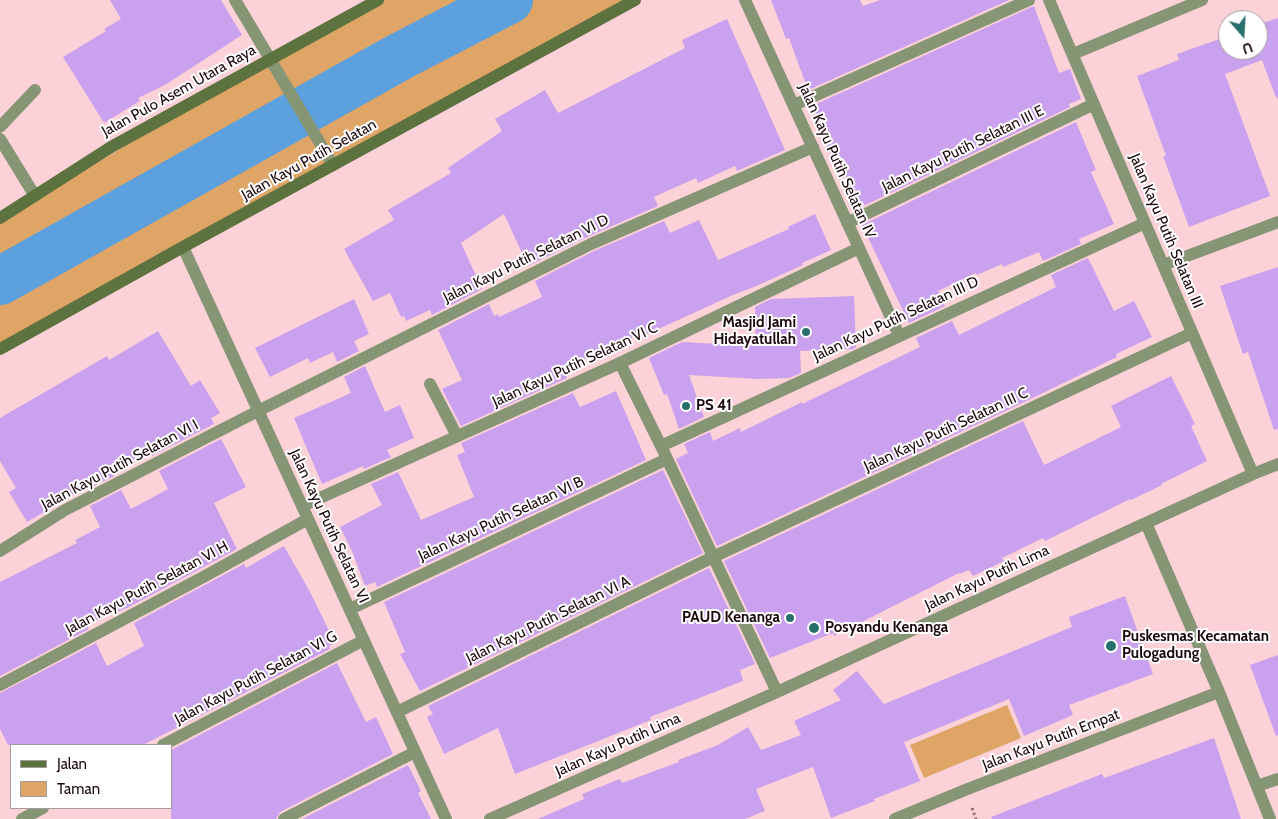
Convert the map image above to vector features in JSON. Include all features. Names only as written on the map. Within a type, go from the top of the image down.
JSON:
[{"type":"street","points":[[235,0],[333,165]]},
{"type":"street","name":"Jalan Pulo Asem Utara Raya","points":[[0,218],[111,148],[378,0]]},
{"type":"street","name":"Jalan Kayu Putih Selatan","points":[[0,349],[635,0]]},
{"type":"street","name":"Jalan Kayu Putih Selatan IV","points":[[745,0],[899,335]]},
{"type":"street","points":[[794,105],[1029,0]]},
{"type":"street","name":"Jalan Kayu Putih Selatan III","points":[[1049,0],[1253,474]]},
{"type":"street","points":[[1073,54],[1202,0]]},
{"type":"street","points":[[0,127],[35,90]]},
{"type":"street","name":"Jalan Kayu Putih Selatan III E","points":[[847,223],[1094,104]]},
{"type":"street","points":[[0,139],[36,196]]},
{"type":"street","name":"Jalan Kayu Putih Selatan VI D","points":[[258,411],[591,244],[812,147]]},
{"type":"street","points":[[1163,265],[1278,222]]},
{"type":"street","name":"Jalan Kayu Putih Selatan III D","points":[[661,446],[1145,223]]},
{"type":"street","name":"Jalan Kayu Putih Selatan VI","points":[[183,247],[446,819]]},
{"type":"street","name":"Jalan Kayu Putih Selatan VI C","points":[[302,506],[620,363],[859,248]]},
{"type":"street","name":"Jalan Kayu Putih Selatan III C","points":[[713,557],[1192,333]]},
{"type":"street","points":[[620,363],[776,692]]},
{"type":"street","points":[[430,384],[457,436]]},
{"type":"street","name":"Jalan Kayu Putih Selatan VI I","points":[[0,551],[65,510],[258,411]]},
{"type":"street","name":"Jalan Kayu Putih Selatan VI B","points":[[350,609],[667,459]]},
{"type":"street","name":"Jalan Kayu Putih Lima","points":[[490,819],[776,692],[1278,464]]},
{"type":"street","name":"Jalan Kayu Putih Selatan VI H","points":[[0,684],[207,575],[308,519]]},
{"type":"street","points":[[1146,523],[1219,692],[1270,819]]},
{"type":"street","name":"Jalan Kayu Putih Selatan VI A","points":[[397,712],[713,557]]},
{"type":"street","name":"Jalan Kayu Putih Selatan VI G","points":[[165,744],[364,640]]},
{"type":"street","name":"Jalan Kayu Putih Empat","points":[[895,819],[1219,692]]},
{"type":"street","points":[[284,819],[416,752]]},
{"type":"street","points":[[1256,786],[1278,779]]},
{"type":"street","points":[[22,819],[41,809]]},
{"type":"green space","points":[[378,0],[636,0],[0,350],[0,221],[270,59]]},
{"type":"green space","points":[[1007,705],[1021,738],[924,778],[910,745]]},
{"type":"building","points":[[110,0],[221,0],[242,35],[165,85],[138,98],[140,101],[104,123],[63,57],[106,31],[104,29],[121,19]]},
{"type":"building","points":[[771,0],[860,0],[863,6],[880,0],[1009,0],[808,90],[789,38],[786,39]]},
{"type":"building","points":[[1034,6],[1059,73],[1070,69],[1081,99],[1069,104],[1070,107],[855,210],[849,199],[854,197],[837,152],[830,154],[814,105]]},
{"type":"building","points":[[1278,18],[1278,98],[1276,98],[1262,60],[1268,60],[1268,22]]},
{"type":"building","points":[[727,19],[785,150],[737,171],[735,166],[698,183],[696,178],[654,197],[658,206],[587,237],[528,266],[504,214],[461,243],[482,289],[432,315],[430,310],[406,321],[404,316],[401,317],[390,293],[373,301],[344,249],[394,220],[388,210],[451,173],[448,168],[502,131],[495,119],[545,90],[558,113],[685,48],[682,40]]},
{"type":"building","points":[[1218,40],[1218,60],[1262,60],[1225,74],[1270,196],[1189,227],[1137,76],[1179,60],[1177,54]]},
{"type":"building","points":[[1076,122],[1096,170],[1091,172],[1114,224],[1079,239],[1081,244],[1043,261],[1039,252],[1003,267],[1002,264],[977,275],[976,273],[938,291],[945,306],[909,323],[862,225]]},
{"type":"building","points":[[815,214],[831,250],[754,287],[641,337],[639,334],[563,369],[567,378],[461,426],[442,389],[462,380],[438,330],[489,304],[494,316],[498,314],[499,317],[542,297],[535,281],[594,251],[664,221],[670,233],[699,220],[718,260],[789,229],[788,227]]},
{"type":"building","points":[[1088,258],[1114,311],[1134,301],[1152,337],[1116,354],[1117,357],[1016,406],[717,546],[676,459],[688,453],[684,444],[710,432],[713,441],[740,428],[741,432],[920,347],[916,338],[952,321],[959,335],[1056,287],[1051,275]]},
{"type":"building","points":[[1278,267],[1278,429],[1274,430],[1248,352],[1243,354],[1220,286]]},
{"type":"building","points":[[854,296],[856,347],[853,349],[800,351],[801,373],[789,378],[757,379],[689,375],[704,417],[679,429],[667,394],[664,395],[649,358],[682,342],[756,346],[755,307],[771,299]]},
{"type":"building","points":[[354,299],[369,334],[354,341],[359,351],[337,362],[333,352],[310,363],[308,358],[270,377],[255,348]]},
{"type":"building","points":[[158,331],[191,386],[200,380],[220,413],[211,418],[214,424],[152,456],[149,451],[112,473],[114,476],[82,492],[81,490],[27,522],[9,492],[16,488],[0,461],[0,418],[107,356],[109,360]]},
{"type":"building","points":[[365,366],[385,412],[400,405],[414,438],[387,450],[391,457],[364,469],[363,466],[322,484],[294,418],[351,393],[344,377]]},
{"type":"building","points":[[1171,376],[1195,424],[1191,426],[1207,461],[1162,485],[1045,541],[1043,538],[1002,558],[1004,561],[973,576],[969,570],[959,573],[834,636],[833,633],[770,658],[724,561],[1023,421],[1044,465],[1121,427],[1111,406]]},
{"type":"building","points":[[616,391],[646,460],[377,587],[375,582],[365,586],[352,551],[340,527],[382,505],[371,484],[398,472],[421,520],[474,497],[457,455],[465,452],[461,443],[573,393],[580,407]]},
{"type":"building","points":[[221,439],[246,487],[214,503],[237,549],[127,608],[86,624],[89,629],[0,676],[0,582],[77,543],[75,540],[100,527],[90,506],[121,490],[131,509],[168,489],[159,471]]},
{"type":"building","points":[[663,470],[703,553],[420,691],[400,654],[405,652],[384,602]]},
{"type":"building","points":[[284,546],[310,592],[335,643],[329,646],[330,649],[145,744],[8,745],[0,729],[0,693],[96,643],[107,666],[144,646],[134,623],[244,564],[246,568]]},
{"type":"building","points":[[709,568],[755,664],[740,670],[743,681],[650,717],[651,720],[515,774],[498,728],[444,754],[427,717],[433,714],[428,706]]},
{"type":"building","points":[[1125,596],[1153,674],[1069,705],[1073,715],[1024,736],[1009,699],[904,742],[920,781],[831,818],[813,767],[756,789],[765,811],[745,819],[538,819],[584,799],[582,794],[620,779],[622,783],[679,762],[678,760],[718,745],[748,727],[761,750],[801,735],[794,721],[841,700],[833,690],[857,671],[884,704],[1072,627],[1069,617]]},
{"type":"building","points":[[1278,655],[1278,735],[1276,736],[1250,665]]},
{"type":"building","points":[[337,663],[366,722],[376,717],[393,754],[280,812],[276,819],[171,819],[172,749]]},
{"type":"building","points":[[1214,738],[1241,819],[992,819],[991,817],[1102,774],[1104,778]]},
{"type":"building","points":[[408,765],[421,791],[418,793],[431,819],[302,819]]},
{"type":"waterway","points":[[0,281],[399,57],[509,0]]},
{"type":"place","name":"Masjid Jami Hidayatullah","points":[[806,332]]},
{"type":"place","name":"PS 41","points":[[686,406]]},
{"type":"place","name":"PAUD Kenanga","points":[[790,618]]},
{"type":"place","name":"Posyandu Kenanga","points":[[814,628]]},
{"type":"place","name":"Puskesmas Kecamatan Pulogadung","points":[[1111,646]]}]
